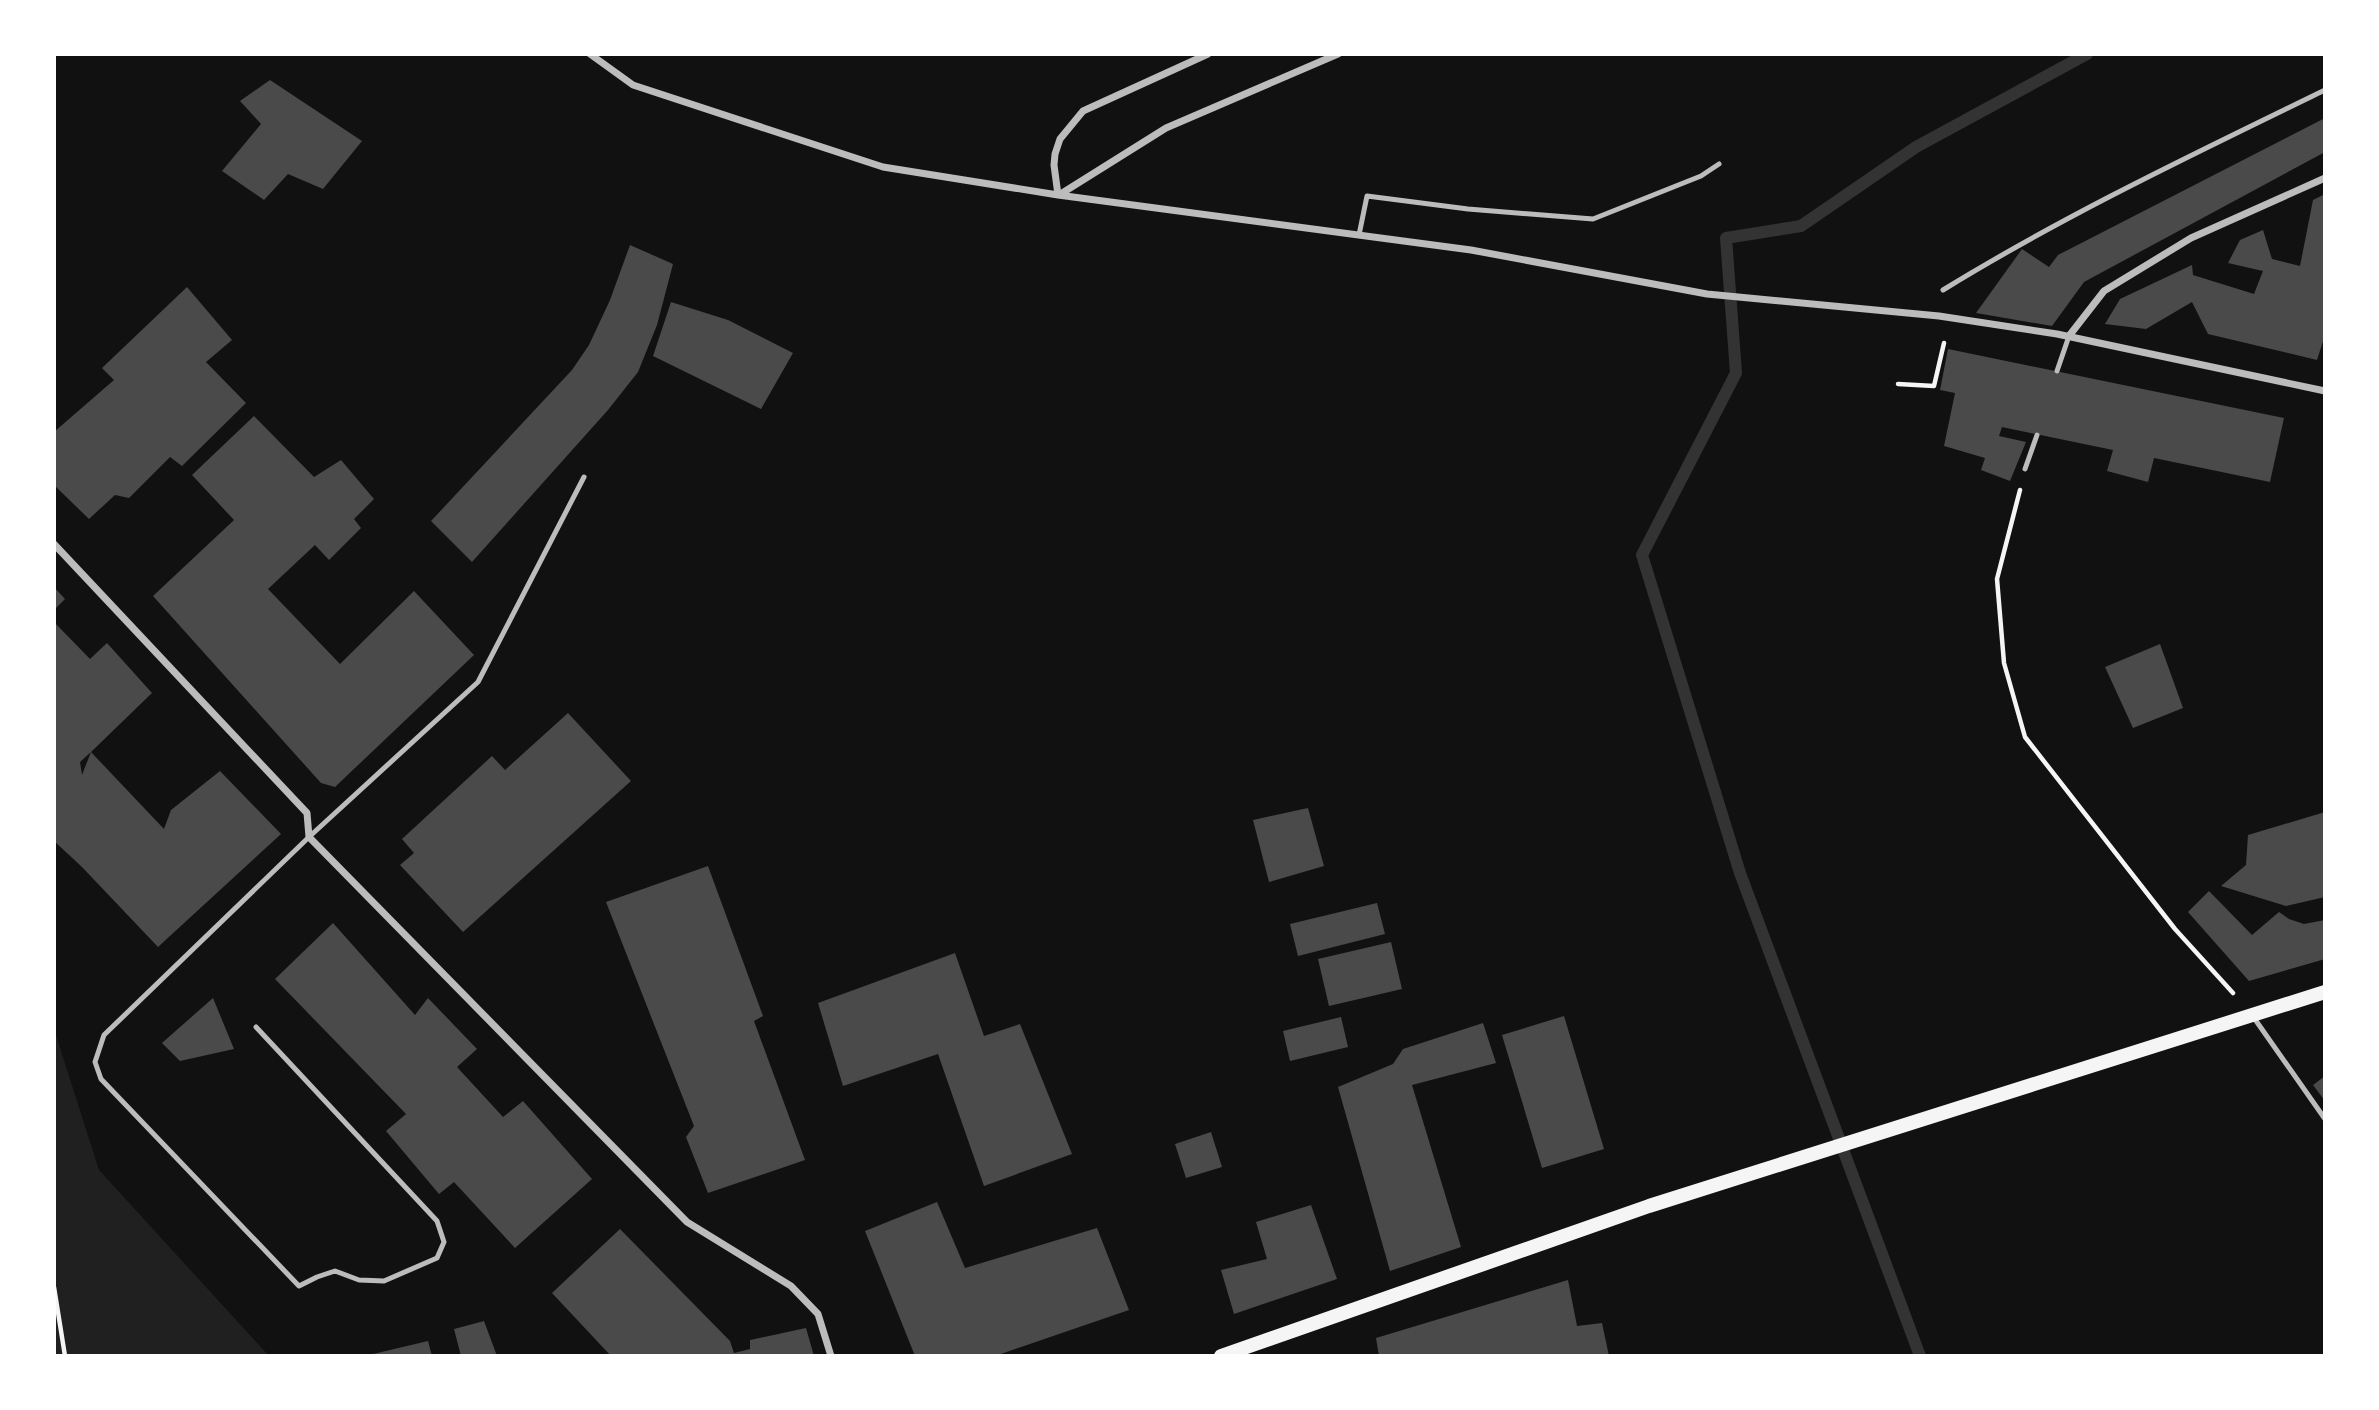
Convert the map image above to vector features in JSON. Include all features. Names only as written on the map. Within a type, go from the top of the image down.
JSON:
[{"type":"main road","points":[[1221,1356],[1649,1206],[2325,992]]},
{"type":"street","points":[[590,54],[633,85],[883,167],[1058,195],[1471,250],[1707,294],[1939,316],[2068,336],[2325,391]]},
{"type":"street","points":[[1058,195],[1055,154],[1060,139],[1083,111],[1208,54]]},
{"type":"street","points":[[1058,195],[1166,128],[1338,54]]},
{"type":"street","points":[[2068,336],[2104,291],[2191,238],[2325,178]]},
{"type":"street","points":[[54,544],[307,813],[309,838],[687,1222],[791,1286],[818,1314],[831,1356]]},
{"type":"lane","points":[[1943,290],[1987,263],[2174,163],[2325,90]]},
{"type":"lane","points":[[1359,235],[1367,196],[1468,209],[1593,219],[1701,176],[1719,164]]},
{"type":"lane","points":[[2057,371],[2068,336]]},
{"type":"lane","points":[[2025,469],[2037,435]]},
{"type":"lane","points":[[256,1027],[437,1221],[444,1242],[437,1258],[384,1282],[359,1280],[335,1271],[299,1286],[101,1079],[95,1062],[104,1035],[309,838],[478,682],[584,477]]},
{"type":"lane","points":[[2252,1015],[2325,1119]]},
{"type":"path","points":[[1898,384],[1934,386],[1944,343]]},
{"type":"path","points":[[2025,469],[1997,579],[2004,663],[2025,737],[2175,929],[2252,1015]]},
{"type":"path","points":[[54,1287],[65,1356]]},
{"type":"shaded area","points":[[54,1029],[99,1170],[269,1356],[54,1356]]},
{"type":"building","points":[[270,80],[362,141],[323,189],[288,174],[264,200],[222,171],[261,124],[240,101]]},
{"type":"building","points":[[2325,118],[2325,152],[2084,282],[2052,326],[1976,313],[2022,249],[2049,267],[2058,255]]},
{"type":"building","points":[[2325,194],[2325,335],[2317,360],[2208,334],[2192,302],[2146,329],[2105,324],[2120,299],[2192,265],[2193,275],[2254,294],[2263,271],[2228,263],[2240,240],[2263,230],[2272,259],[2300,266],[2313,200]]},
{"type":"building","points":[[630,245],[673,264],[657,325],[638,372],[608,410],[472,562],[431,521],[572,370],[589,345],[610,300]]},
{"type":"building","points":[[187,287],[232,340],[206,362],[246,403],[182,466],[170,457],[129,498],[115,495],[89,519],[54,485],[54,432],[114,380],[102,368]]},
{"type":"building","points":[[671,302],[728,320],[793,353],[761,409],[653,356]]},
{"type":"building","points":[[1948,349],[2284,418],[2270,482],[2154,458],[2148,482],[2107,471],[2113,450],[2002,427],[1999,436],[2026,442],[2010,481],[1981,470],[1985,458],[1944,446],[1955,393],[1940,390]]},
{"type":"building","points":[[254,416],[314,477],[341,460],[374,499],[354,519],[361,528],[329,560],[315,545],[268,589],[340,664],[414,591],[474,655],[335,787],[321,783],[153,596],[234,520],[192,475]]},
{"type":"building","points":[[54,587],[65,599],[54,610]]},
{"type":"building","points":[[54,622],[90,659],[107,643],[152,693],[91,752],[164,829],[171,810],[220,771],[281,834],[158,947],[54,841]],"holes":[[[91,752],[82,775],[80,762]]]},
{"type":"building","points":[[2160,644],[2183,708],[2133,728],[2105,667]]},
{"type":"building","points":[[568,713],[631,781],[463,932],[400,865],[414,853],[402,839],[492,756],[505,770]]},
{"type":"building","points":[[1308,808],[1324,866],[1269,882],[1253,820]]},
{"type":"building","points":[[2325,812],[2325,897],[2286,906],[2221,886],[2246,865],[2248,835]]},
{"type":"building","points":[[708,866],[763,1016],[754,1021],[805,1160],[708,1193],[686,1137],[694,1126],[606,902]]},
{"type":"building","points":[[2209,891],[2252,935],[2279,912],[2304,924],[2325,920],[2325,959],[2249,981],[2188,912]]},
{"type":"building","points":[[1377,903],[1385,934],[1298,956],[1290,924]]},
{"type":"building","points":[[333,923],[415,1015],[428,998],[477,1049],[457,1067],[503,1117],[523,1101],[592,1179],[515,1248],[454,1182],[439,1194],[386,1131],[406,1114],[275,979]]},
{"type":"building","points":[[1391,942],[1402,989],[1329,1006],[1318,959]]},
{"type":"building","points":[[955,953],[984,1036],[1020,1024],[1072,1154],[984,1186],[938,1054],[843,1086],[818,1003]]},
{"type":"building","points":[[213,998],[234,1049],[180,1061],[162,1043]]},
{"type":"building","points":[[1564,1016],[1604,1149],[1542,1168],[1502,1035]]},
{"type":"building","points":[[1341,1017],[1348,1047],[1290,1061],[1283,1031]]},
{"type":"building","points":[[1483,1023],[1496,1063],[1412,1085],[1461,1247],[1390,1271],[1338,1087],[1393,1064],[1403,1049]]},
{"type":"building","points":[[2325,1076],[2325,1101],[2313,1085]]},
{"type":"building","points":[[1211,1132],[1222,1167],[1186,1178],[1175,1144]]},
{"type":"building","points":[[937,1202],[965,1268],[1097,1228],[1129,1310],[995,1356],[915,1356],[865,1231]]},
{"type":"building","points":[[1311,1205],[1337,1279],[1234,1314],[1221,1270],[1267,1259],[1256,1222]]},
{"type":"building","points":[[620,1229],[730,1341],[734,1353],[750,1349],[750,1340],[806,1328],[814,1356],[611,1356],[552,1293]]},
{"type":"building","points":[[1568,1280],[1577,1326],[1602,1323],[1609,1356],[1379,1356],[1376,1338]]},
{"type":"building","points":[[484,1321],[497,1356],[461,1356],[454,1329]]},
{"type":"building","points":[[428,1341],[432,1356],[369,1356],[369,1355]]},
{"type":"waterway","points":[[1920,1356],[1740,873],[1642,555],[1736,373],[1726,238],[1801,226],[1916,147],[2087,54]]}]
